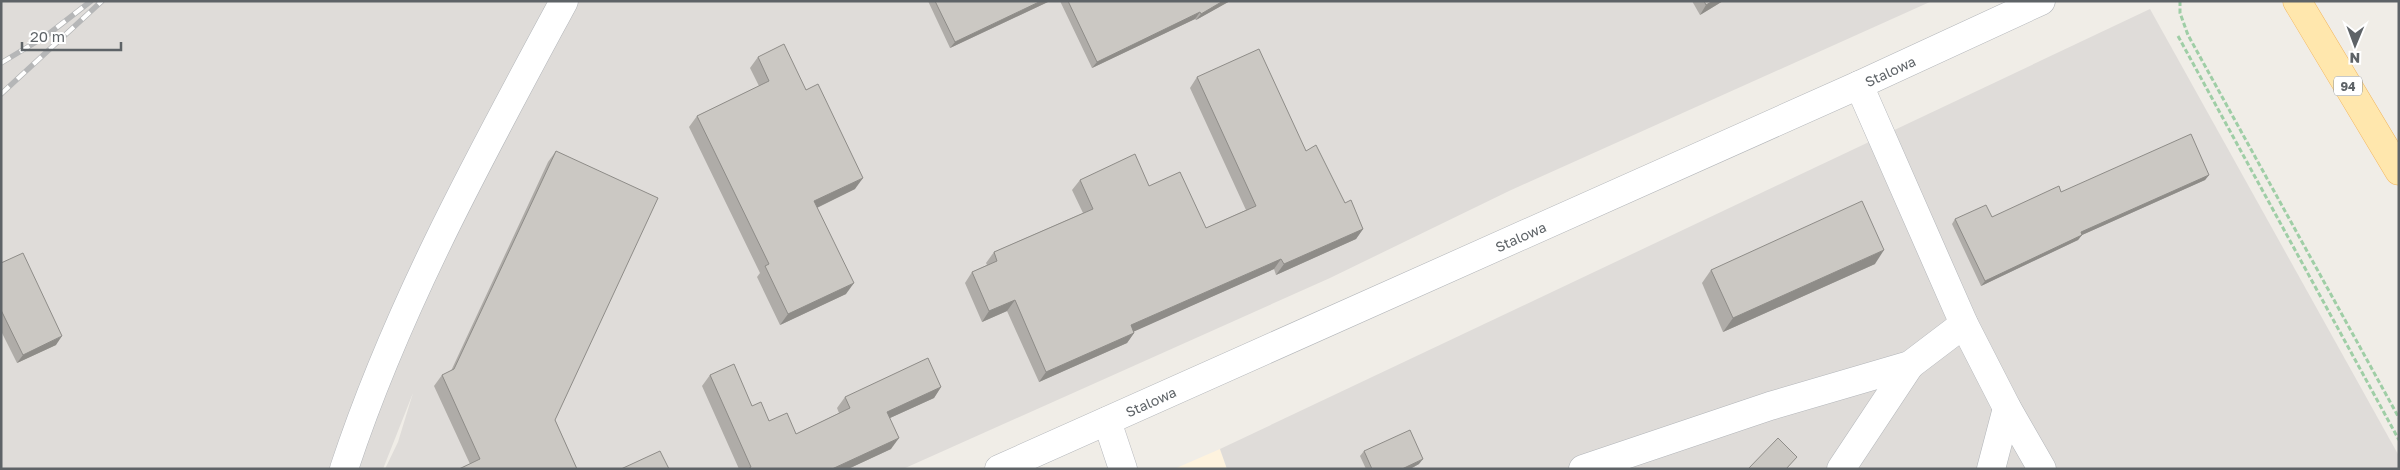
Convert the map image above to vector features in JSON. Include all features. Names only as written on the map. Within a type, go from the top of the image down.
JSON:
[{"type":"main road","name":"94","points":[[2297,1],[2399,172]]},
{"type":"street","points":[[344,469],[357,429],[405,311],[495,129],[564,1]]},
{"type":"street","name":"Stalowa","points":[[999,469],[1859,86],[2041,1]]},
{"type":"street","points":[[1859,86],[1964,324],[2007,408],[2042,469]]},
{"type":"street","points":[[1841,469],[1910,365],[1964,324]]},
{"type":"street","points":[[1583,469],[1770,406],[1910,365]]},
{"type":"street","points":[[1992,469],[2007,408]]},
{"type":"street","points":[[1107,421],[1123,469]]},
{"type":"path","points":[[2180,1],[2180,13],[2188,35],[2399,418]]},
{"type":"path","points":[[2178,36],[2399,440]]},
{"type":"shaded area","points":[[1,1],[1932,1],[1509,191],[1330,278],[903,469],[385,469],[398,442],[413,393],[383,469],[1,469]]},
{"type":"shaded area","points":[[2150,9],[2399,456],[2399,469],[1227,469],[1220,449]]},
{"type":"shaded area","points":[[1220,449],[1227,469],[1174,469]]},
{"type":"building","points":[[935,1],[1041,1],[955,42]]},
{"type":"building","points":[[1068,1],[1223,1],[1201,14],[1200,12],[1097,62]]},
{"type":"building","points":[[1704,1],[1713,1],[1706,5]]},
{"type":"building","points":[[784,44],[806,90],[818,84],[863,178],[814,201],[854,283],[788,314],[765,266],[769,264],[697,116],[769,81],[758,57]]},
{"type":"building","points":[[1259,49],[1306,151],[1316,145],[1345,203],[1351,200],[1363,229],[1284,264],[1281,259],[1131,325],[1134,333],[1046,372],[1015,300],[989,311],[972,272],[997,261],[994,252],[1093,209],[1080,180],[1135,154],[1149,186],[1180,172],[1206,228],[1256,206],[1197,77]]},
{"type":"building","points":[[2191,134],[2209,175],[2081,232],[2082,235],[1985,281],[1955,219],[1986,205],[1992,217],[2059,186],[2061,192]]},
{"type":"building","points":[[556,151],[658,198],[555,420],[577,469],[459,469],[480,459],[442,375],[454,369]]},
{"type":"building","points":[[1862,201],[1884,250],[1733,318],[1711,270]]},
{"type":"building","points":[[23,253],[62,336],[23,355],[1,310],[1,263]]},
{"type":"building","points":[[928,358],[941,387],[887,412],[899,438],[832,469],[748,469],[751,467],[710,375],[734,364],[752,406],[761,402],[769,421],[787,413],[796,434],[850,408],[845,397]]},
{"type":"building","points":[[1410,430],[1423,459],[1402,469],[1372,469],[1364,451]]},
{"type":"building","points":[[1778,438],[1797,457],[1786,469],[1748,469]]},
{"type":"building","points":[[660,451],[669,469],[621,469]]},
{"type":"railway","points":[[1,63],[46,36],[91,1]]},
{"type":"railway","points":[[1,94],[102,1]]}]
